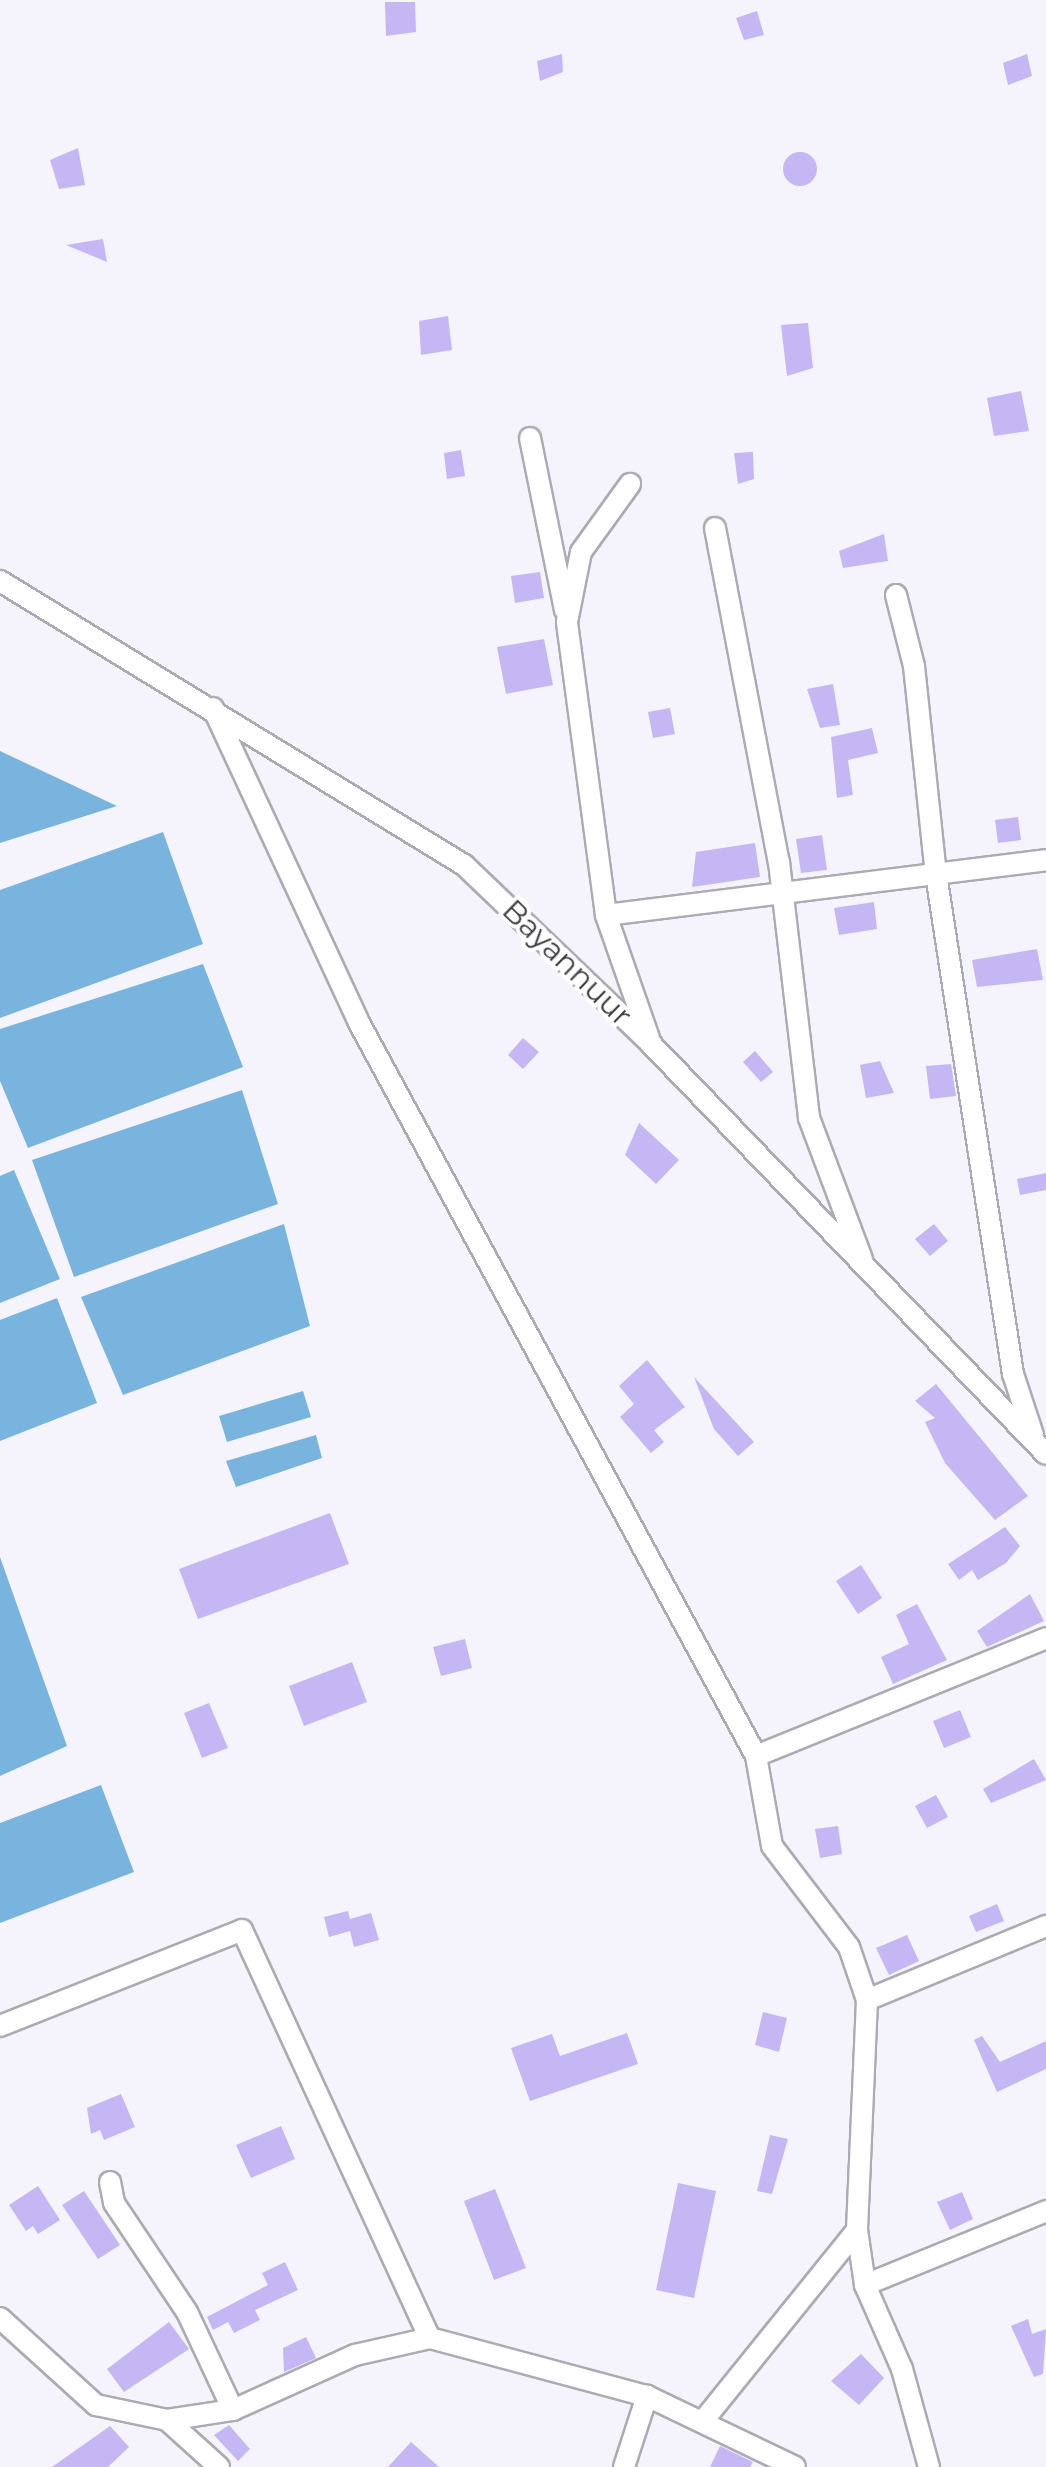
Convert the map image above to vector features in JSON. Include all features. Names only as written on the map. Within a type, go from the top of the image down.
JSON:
[{"type":"street","points":[[530,438],[567,622],[606,915],[651,1044]]},
{"type":"street","points":[[567,622],[581,552],[630,484]]},
{"type":"street","points":[[715,528],[779,862],[778,894],[810,1118],[864,1266]]},
{"type":"street","name":"Bayannuur","points":[[0,581],[464,865],[651,1044],[1040,1448]]},
{"type":"street","points":[[896,594],[914,666],[936,874],[1013,1374],[1040,1448]]},
{"type":"street","points":[[213,708],[358,1021],[756,1756],[772,1846],[849,1947],[867,2000],[857,2230],[865,2285],[902,2369],[929,2467]]},
{"type":"street","points":[[606,915],[1046,860]]},
{"type":"street","points":[[756,1756],[1046,1638]]},
{"type":"street","points":[[867,2000],[1046,1926]]},
{"type":"street","points":[[0,2026],[242,1930],[430,2338]]},
{"type":"street","points":[[110,2182],[114,2203],[187,2312],[233,2410]]},
{"type":"street","points":[[865,2285],[1046,2210]]},
{"type":"street","points":[[703,2421],[857,2230]]},
{"type":"street","points":[[0,2318],[96,2404],[167,2420],[233,2410],[355,2354],[430,2338],[647,2396],[795,2467]]},
{"type":"street","points":[[624,2467],[647,2396]]},
{"type":"street","points":[[167,2420],[219,2467]]},
{"type":"water","points":[[0,751],[117,806],[0,843]]},
{"type":"water","points":[[163,832],[203,944],[0,1018],[0,890]]},
{"type":"water","points":[[203,964],[243,1067],[28,1148],[0,1081],[0,1029]]},
{"type":"water","points":[[242,1090],[278,1204],[74,1277],[32,1160]]},
{"type":"water","points":[[14,1170],[60,1279],[0,1303],[0,1176]]},
{"type":"water","points":[[284,1224],[310,1326],[123,1395],[81,1297]]},
{"type":"water","points":[[57,1298],[97,1403],[0,1441],[0,1320]]},
{"type":"water","points":[[303,1391],[311,1417],[227,1442],[219,1416]]},
{"type":"water","points":[[316,1435],[322,1458],[236,1487],[226,1461]]},
{"type":"water","points":[[0,1557],[67,1746],[0,1776]]},
{"type":"water","points":[[101,1785],[134,1872],[0,1923],[0,1823]]},
{"type":"building","points":[[385,2],[415,2],[416,32],[386,36]]},
{"type":"building","points":[[757,11],[764,35],[744,40],[736,18]]},
{"type":"building","points":[[562,54],[563,72],[540,81],[537,61]]},
{"type":"building","points":[[1027,54],[1032,76],[1008,85],[1003,63]]},
{"type":"building","points":[[78,148],[85,185],[59,189],[50,160]]},
{"type":"building","points":[[800,152],[812,157],[817,169],[812,181],[800,186],[788,181],[783,169],[788,157]]},
{"type":"building","points":[[103,239],[107,262],[66,245]]},
{"type":"building","points":[[448,316],[452,350],[421,355],[419,321]]},
{"type":"building","points":[[808,323],[813,368],[787,376],[781,325]]},
{"type":"building","points":[[1021,391],[1029,431],[994,436],[987,398]]},
{"type":"building","points":[[461,450],[465,476],[447,479],[444,453]]},
{"type":"building","points":[[753,452],[754,479],[738,484],[734,453]]},
{"type":"building","points":[[884,534],[888,561],[843,568],[839,551]]},
{"type":"building","points":[[540,572],[544,598],[515,603],[511,576]]},
{"type":"building","points":[[544,639],[553,685],[506,694],[497,647]]},
{"type":"building","points":[[833,684],[840,725],[820,728],[807,689]]},
{"type":"building","points":[[670,708],[675,734],[653,738],[648,712]]},
{"type":"building","points":[[872,728],[878,753],[848,760],[853,795],[837,798],[831,737]]},
{"type":"building","points":[[1018,817],[1021,840],[998,843],[995,820]]},
{"type":"building","points":[[822,835],[827,870],[801,873],[796,839]]},
{"type":"building","points":[[755,843],[760,877],[692,887],[696,852]]},
{"type":"building","points":[[874,902],[877,929],[839,935],[834,908]]},
{"type":"building","points":[[1037,949],[1043,980],[977,987],[972,960]]},
{"type":"building","points":[[523,1038],[539,1052],[523,1069],[508,1055]]},
{"type":"building","points":[[755,1051],[773,1072],[761,1082],[743,1062]]},
{"type":"building","points":[[880,1061],[894,1093],[866,1098],[860,1065]]},
{"type":"building","points":[[951,1064],[956,1096],[930,1099],[926,1066]]},
{"type":"building","points":[[639,1123],[679,1160],[656,1184],[625,1155]]},
{"type":"building","points":[[1046,1173],[1046,1190],[1020,1195],[1017,1179]]},
{"type":"building","points":[[934,1224],[948,1241],[930,1256],[915,1239]]},
{"type":"building","points":[[647,1360],[685,1407],[654,1430],[664,1442],[651,1453],[620,1417],[634,1404],[619,1386]]},
{"type":"building","points":[[694,1377],[754,1442],[738,1456],[714,1429]]},
{"type":"building","points":[[936,1384],[1028,1496],[995,1520],[945,1463],[925,1422],[935,1418],[915,1401]]},
{"type":"building","points":[[330,1513],[349,1564],[198,1619],[179,1569]]},
{"type":"building","points":[[1005,1527],[1020,1546],[1006,1563],[978,1580],[972,1570],[959,1580],[948,1564]]},
{"type":"building","points":[[861,1565],[882,1598],[858,1614],[836,1581]]},
{"type":"building","points":[[1030,1594],[1044,1621],[987,1647],[977,1631]]},
{"type":"building","points":[[917,1604],[947,1660],[893,1684],[881,1657],[909,1644],[896,1615]]},
{"type":"building","points":[[465,1639],[472,1668],[441,1676],[433,1647]]},
{"type":"building","points":[[352,1662],[367,1702],[304,1726],[289,1686]]},
{"type":"building","points":[[209,1703],[228,1748],[202,1758],[184,1713]]},
{"type":"building","points":[[960,1710],[971,1737],[944,1748],[933,1721]]},
{"type":"building","points":[[1034,1759],[1046,1780],[991,1803],[983,1789]]},
{"type":"building","points":[[936,1795],[948,1817],[927,1828],[915,1806]]},
{"type":"building","points":[[838,1826],[842,1854],[820,1858],[815,1829]]},
{"type":"building","points":[[997,1904],[1004,1921],[976,1932],[969,1916]]},
{"type":"building","points":[[348,1911],[350,1919],[371,1913],[379,1940],[354,1947],[350,1931],[329,1937],[324,1917]]},
{"type":"building","points":[[907,1935],[919,1961],[889,1975],[876,1948]]},
{"type":"building","points":[[763,2012],[787,2018],[779,2052],[755,2045]]},
{"type":"building","points":[[627,2033],[638,2064],[530,2101],[511,2048],[552,2034],[560,2056]]},
{"type":"building","points":[[982,2036],[1000,2062],[1046,2041],[1046,2069],[997,2092],[974,2040]]},
{"type":"building","points":[[121,2094],[135,2127],[104,2140],[100,2130],[91,2134],[87,2108]]},
{"type":"building","points":[[281,2126],[295,2159],[251,2178],[236,2145]]},
{"type":"building","points":[[770,2135],[788,2139],[772,2194],[757,2191]]},
{"type":"building","points":[[678,2183],[716,2191],[694,2298],[656,2290]]},
{"type":"building","points":[[38,2186],[60,2220],[38,2234],[33,2226],[26,2231],[9,2205]]},
{"type":"building","points":[[495,2189],[526,2268],[494,2280],[464,2201]]},
{"type":"building","points":[[84,2191],[120,2245],[98,2259],[62,2205]]},
{"type":"building","points":[[962,2192],[973,2219],[950,2230],[937,2202]]},
{"type":"building","points":[[285,2262],[298,2290],[255,2310],[260,2320],[234,2333],[228,2322],[213,2330],[207,2317],[268,2285],[262,2273]]},
{"type":"building","points":[[1028,2319],[1032,2334],[1046,2329],[1043,2374],[1034,2377],[1011,2326]]},
{"type":"building","points":[[169,2322],[189,2349],[124,2392],[107,2369]]},
{"type":"building","points":[[306,2337],[316,2358],[284,2372],[283,2348]]},
{"type":"building","points":[[861,2354],[884,2378],[859,2405],[831,2381]]},
{"type":"building","points":[[229,2425],[250,2449],[238,2461],[214,2435]]},
{"type":"building","points":[[110,2426],[129,2447],[108,2467],[52,2467]]},
{"type":"building","points":[[411,2442],[439,2467],[388,2467]]},
{"type":"building","points":[[720,2446],[753,2462],[750,2467],[710,2467]]}]
